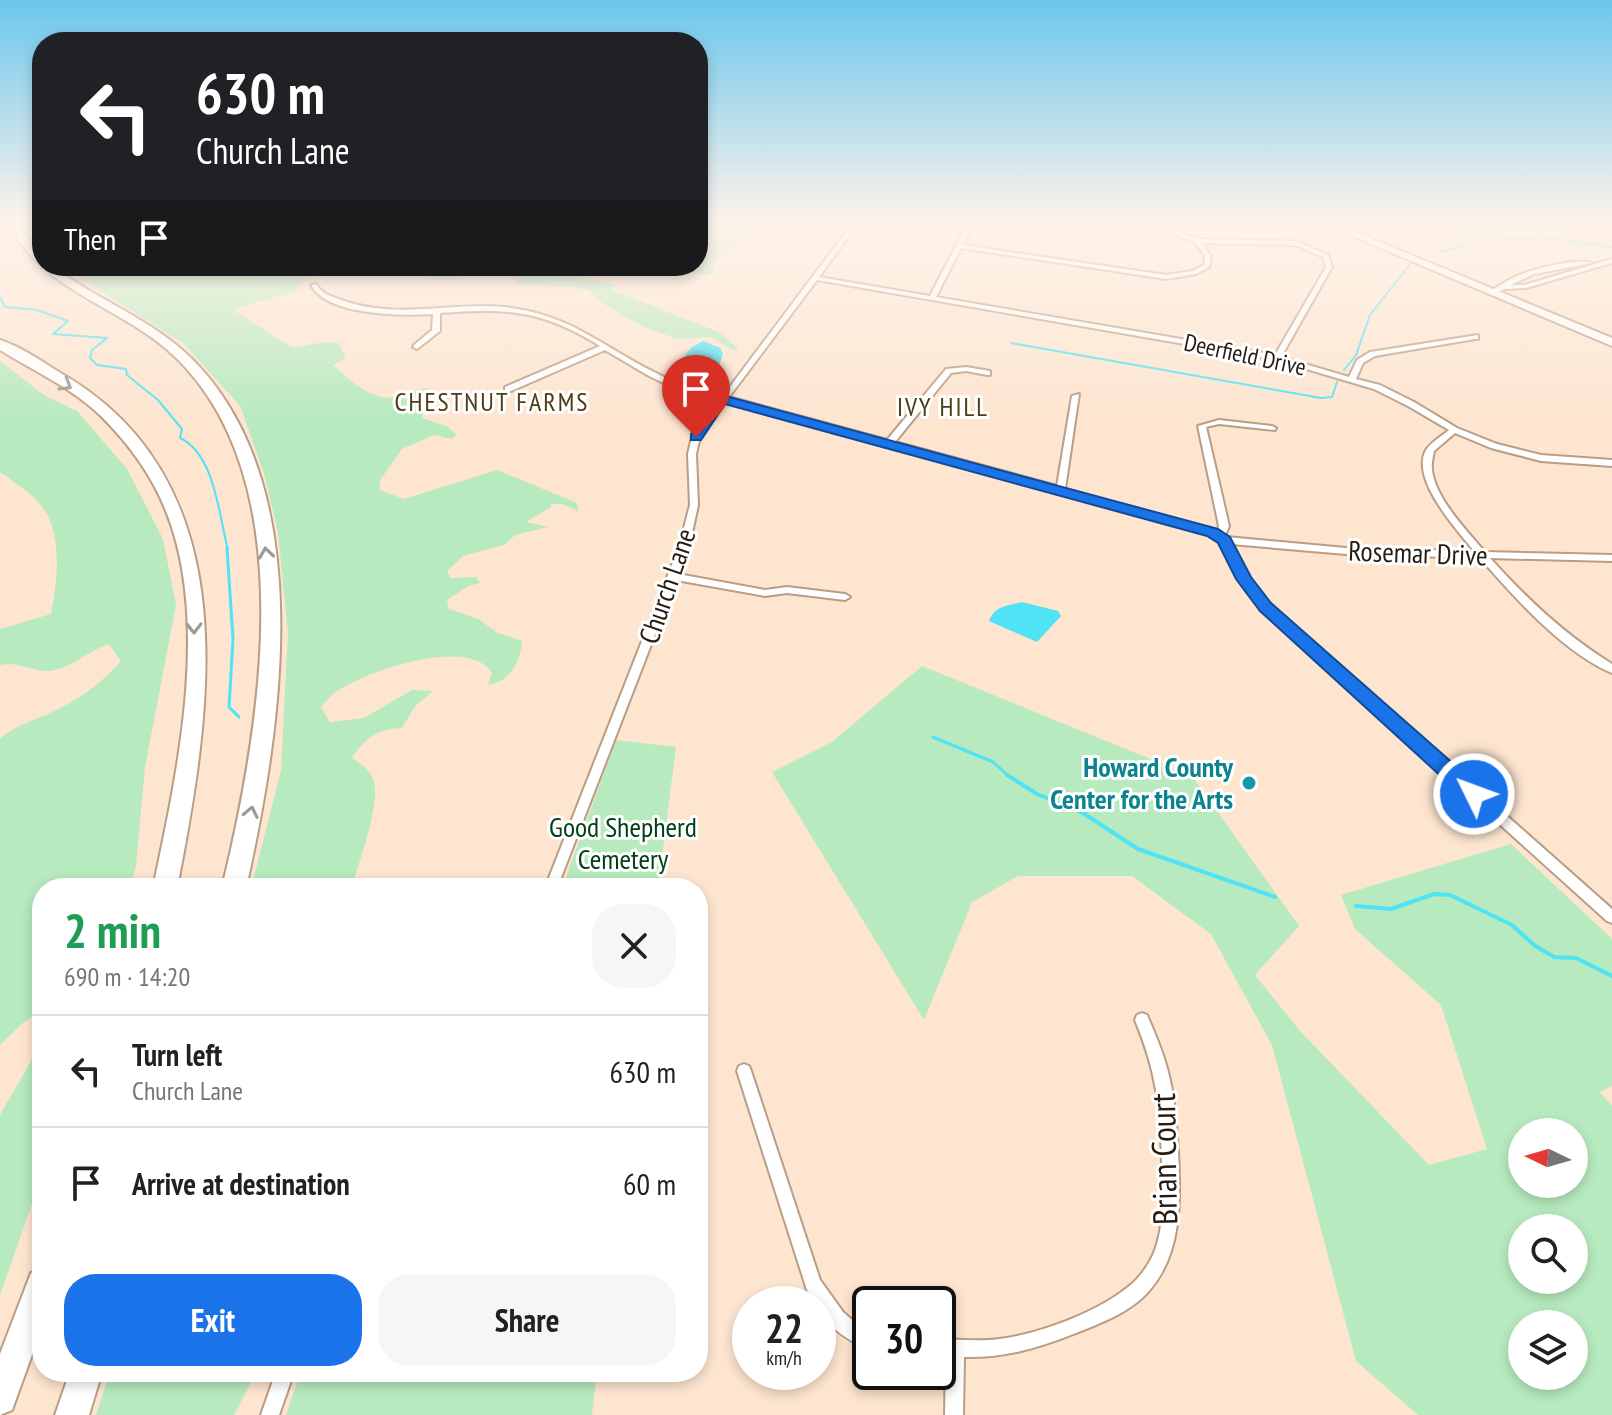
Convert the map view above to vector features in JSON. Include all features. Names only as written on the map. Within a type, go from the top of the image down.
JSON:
[{"type":"highway","points":[[77,290],[162,340],[190,364],[228,414],[257,492],[269,574],[268,677],[253,801],[236,878]]},
{"type":"highway","points":[[0,344],[105,412],[148,463],[175,513],[193,590],[195,634],[181,809],[167,878]]},
{"type":"highway","points":[[0,1398],[32,1311]]},
{"type":"highway","points":[[72,1415],[83,1382]]},
{"type":"main road","points":[[1487,290],[1612,342]]},
{"type":"main road","points":[[1511,290],[1612,332]]},
{"type":"street","name":"Rosemar Drive","points":[[316,290],[363,311],[393,315],[488,309],[533,312],[572,324],[658,378],[722,399],[1060,492],[1194,525],[1222,538],[1346,551],[1612,558]]},
{"type":"street","name":"Church Lane","points":[[555,878],[674,576],[694,505],[693,447],[722,399],[807,290]]},
{"type":"street","name":"Deerfield Drive","points":[[890,290],[1277,358],[1352,379],[1395,395],[1454,430],[1494,446],[1531,456],[1612,463]]},
{"type":"street","points":[[933,297],[937,290]]},
{"type":"street","points":[[1277,358],[1316,290]]},
{"type":"street","points":[[1492,292],[1497,290]]},
{"type":"street","points":[[417,347],[436,331],[437,312]]},
{"type":"street","points":[[1352,379],[1360,362],[1373,354],[1475,337]]},
{"type":"street","points":[[508,389],[605,347]]},
{"type":"street","points":[[888,445],[949,371],[966,369],[987,373]]},
{"type":"street","points":[[1060,492],[1076,396]]},
{"type":"street","points":[[1272,428],[1219,422],[1202,426],[1224,526],[1222,538],[1244,579],[1265,607],[1612,917]]},
{"type":"street","points":[[1454,430],[1430,450],[1428,475],[1435,489],[1483,554],[1539,616],[1612,669]]},
{"type":"street","points":[[674,576],[765,593],[787,590],[845,597]]},
{"type":"street","name":"Brian Court","points":[[956,1348],[997,1348],[1030,1342],[1110,1308],[1133,1295],[1149,1278],[1163,1253],[1170,1223],[1171,1188],[1164,1078],[1157,1051],[1142,1020]]},
{"type":"street","points":[[744,1071],[813,1284],[828,1308],[852,1331]]},
{"type":"street","points":[[270,1415],[282,1382]]},
{"type":"street","points":[[951,1390],[954,1415]]},
{"type":"green space","points":[[99,290],[298,290],[237,308],[236,312],[290,346],[338,343],[346,358],[333,365],[372,394],[390,398],[429,389],[422,418],[446,426],[456,434],[452,439],[434,435],[402,449],[380,480],[380,490],[404,499],[497,470],[577,503],[578,511],[562,504],[551,504],[551,507],[526,522],[549,527],[515,535],[504,545],[463,556],[447,571],[450,578],[476,577],[480,583],[468,586],[447,600],[449,609],[478,619],[498,633],[522,641],[516,663],[502,680],[488,684],[492,673],[480,662],[462,657],[440,657],[391,667],[368,676],[334,693],[321,707],[330,722],[364,718],[412,690],[433,691],[415,706],[402,728],[385,730],[372,736],[352,758],[369,772],[375,789],[372,817],[355,878],[254,878],[281,771],[288,633],[278,532],[264,473],[240,406],[184,344]]},
{"type":"green space","points":[[587,290],[613,290],[721,333],[738,349],[735,351],[711,337],[677,339],[642,326],[602,303]]},
{"type":"green space","points":[[0,361],[44,395],[77,411],[127,469],[163,539],[176,605],[145,767],[133,878],[32,878],[32,1017],[0,1045],[0,739],[17,727],[79,697],[97,685],[121,661],[109,644],[65,667],[50,671],[13,664],[0,665],[0,629],[51,614],[57,564],[55,537],[47,514],[32,496],[0,472]]},
{"type":"green space","points":[[922,666],[1192,776],[1299,926],[1255,975],[1300,1031],[1429,1165],[1487,1149],[1441,1005],[1355,929],[1341,895],[1511,844],[1612,939],[1612,1086],[1600,1092],[1612,1106],[1612,1415],[1418,1415],[1356,1361],[1272,1045],[1211,934],[1132,876],[1018,876],[972,902],[924,1020],[772,772],[832,742]]},
{"type":"green space","name":"Good Shepherd Cemetery","points":[[616,740],[676,747],[659,878],[566,878]]},
{"type":"green space","points":[[32,1059],[32,1204],[0,1295],[0,1115]]},
{"type":"green space","points":[[107,1382],[251,1382],[234,1415],[96,1415]]},
{"type":"green space","points":[[298,1382],[596,1382],[592,1415],[286,1415]]},
{"type":"water","points":[[703,341],[720,348],[723,354],[717,371],[706,379],[695,381],[672,371],[692,347]]},
{"type":"water","points":[[1022,602],[1058,611],[1061,616],[1037,642],[989,621],[999,609]]},
{"type":"waterway","points":[[1344,370],[1356,355],[1370,315],[1390,290]]},
{"type":"waterway","points":[[0,297],[5,307],[37,310],[68,321],[53,334],[107,338],[92,350],[90,358],[97,365],[126,369],[127,375],[158,400],[182,429],[180,438],[201,457],[214,487],[228,550]]},
{"type":"waterway","points":[[1011,343],[1321,398],[1332,397],[1337,382]]},
{"type":"waterway","points":[[227,548],[233,639],[229,707],[239,717]]},
{"type":"waterway","points":[[933,737],[993,762],[1010,777]]},
{"type":"waterway","points":[[1010,777],[1037,794],[1083,813],[1138,849],[1275,897]]},
{"type":"waterway","points":[[1356,906],[1391,909],[1434,894],[1450,895],[1512,925],[1534,945],[1554,957],[1576,958],[1612,976]]},
{"type":"place","name":"Howard County Center for the Arts","points":[[1249,783]]},
{"type":"district","name":"CHESTNUT FARMS","points":[[492,402]]},
{"type":"district","name":"IVY HILL","points":[[943,407]]},
{"type":"route","points":[[696,437],[722,399],[1213,532],[1225,540],[1251,592],[1265,607],[1474,794]]}]
